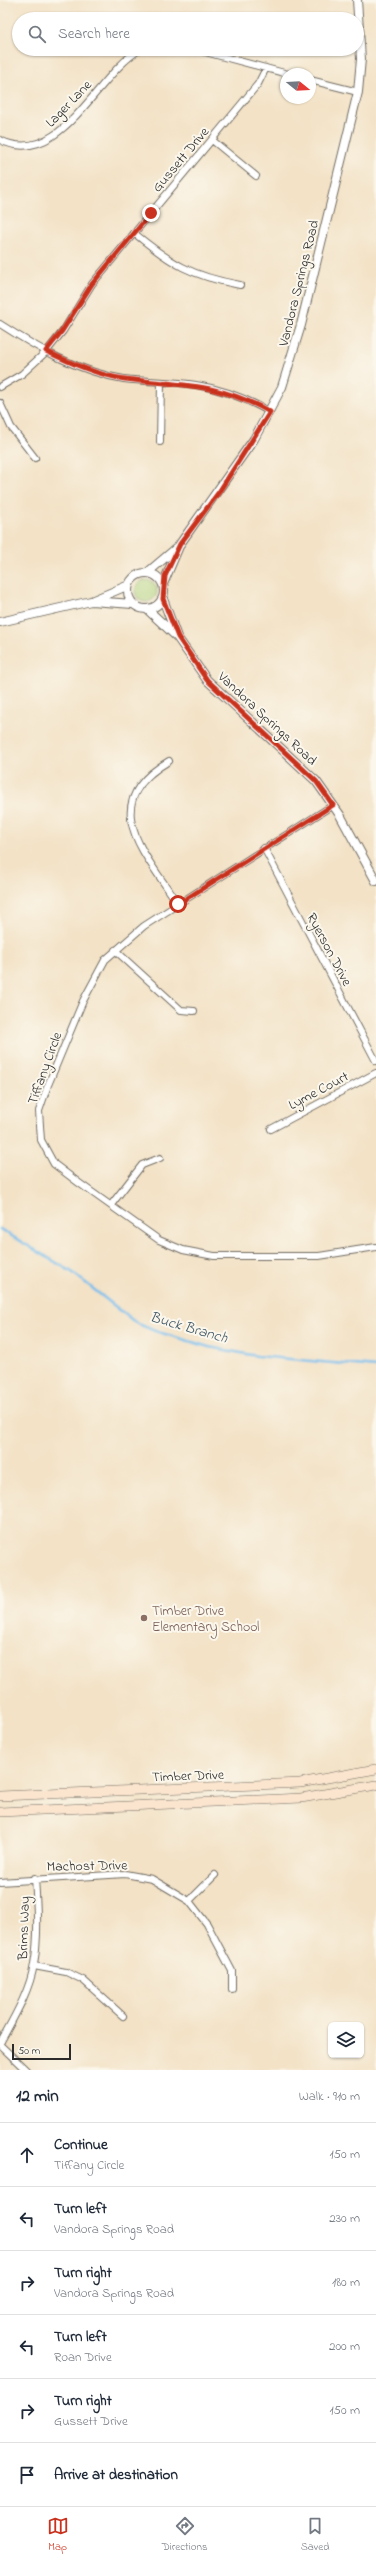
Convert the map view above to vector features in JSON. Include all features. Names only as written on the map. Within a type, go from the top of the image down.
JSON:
[{"type":"main road","name":"Timber Drive","points":[[0,1796],[292,1783],[376,1769]]},
{"type":"main road","points":[[0,1812],[301,1798],[376,1785]]},
{"type":"street","name":"Vandora Springs Road","points":[[357,0],[358,12]]},
{"type":"street","name":"Lager Lane","points":[[0,140],[16,145],[31,144],[39,143],[59,133],[129,56]]},
{"type":"street","points":[[221,56],[280,72]]},
{"type":"street","name":"Vandora Springs Road","points":[[147,573],[180,544],[223,486],[270,412],[282,387],[295,350],[358,92],[361,56]]},
{"type":"street","name":"Gussett Drive","points":[[0,387],[22,374],[46,351],[62,331],[92,284],[258,84],[266,68]]},
{"type":"street","points":[[316,82],[358,92]]},
{"type":"street","points":[[212,140],[256,176]]},
{"type":"street","points":[[134,233],[160,255],[191,273],[240,285]]},
{"type":"street","points":[[0,324],[46,351],[98,373],[124,379],[196,385],[224,391],[251,401],[270,412]]},
{"type":"street","points":[[160,442],[161,382]]},
{"type":"street","points":[[0,403],[11,427],[34,458]]},
{"type":"street","name":"Vandora Springs Road","points":[[163,584],[180,544]]},
{"type":"street","points":[[0,622],[91,601],[129,585],[136,576],[147,573],[157,576],[163,584],[163,599],[154,608],[148,610],[132,604],[91,601]]},
{"type":"street","points":[[129,585],[128,595],[132,604]]},
{"type":"street","name":"Vandora Springs Road","points":[[163,599],[178,637],[207,680],[316,781],[333,805],[376,881]]},
{"type":"street","name":"Vandora Springs Road","points":[[148,610],[178,637]]},
{"type":"street","points":[[169,761],[144,779],[132,798],[130,821],[135,838],[178,904]]},
{"type":"street","name":"Tiffany Circle","points":[[333,805],[144,926],[114,950],[96,973],[83,1001],[39,1111],[41,1140],[54,1164],[159,1240],[183,1250],[214,1256],[319,1256],[376,1246]]},
{"type":"street","name":"Ryerson Drive","points":[[264,848],[376,1061]]},
{"type":"street","points":[[114,950],[181,1010],[194,1011]]},
{"type":"street","name":"Lyme Court","points":[[271,1129],[376,1073]]},
{"type":"street","points":[[111,1205],[142,1165],[160,1158]]},
{"type":"street","name":"Machost Drive","points":[[0,1882],[35,1878],[126,1874],[152,1879],[189,1901],[207,1924],[232,1971],[232,1989]]},
{"type":"street","points":[[189,1901],[215,1875]]},
{"type":"street","name":"Brims Way","points":[[0,2044],[19,2006],[34,1966],[38,1921],[35,1878]]},
{"type":"street","points":[[34,1966],[66,1972],[83,1980],[123,2016]]},
{"type":"street","points":[[0,2044],[26,2070]]},
{"type":"green space","points":[[146,580],[154,583],[157,591],[154,599],[146,602],[138,599],[135,591],[138,583]]},
{"type":"waterway","name":"Buck Branch","points":[[0,1229],[72,1272],[136,1323],[155,1331],[209,1347],[257,1356],[376,1367]]},
{"type":"place","name":"Timber Drive Elementary School","points":[[144,1618]]},
{"type":"route","points":[[151,213],[92,284],[62,331],[46,351],[70,363],[98,373],[124,379],[196,385],[224,391],[251,401],[270,412],[219,492],[180,544],[175,558],[165,576],[163,584],[163,599],[165,608],[178,637],[207,680],[316,781],[333,805],[178,904]]}]
